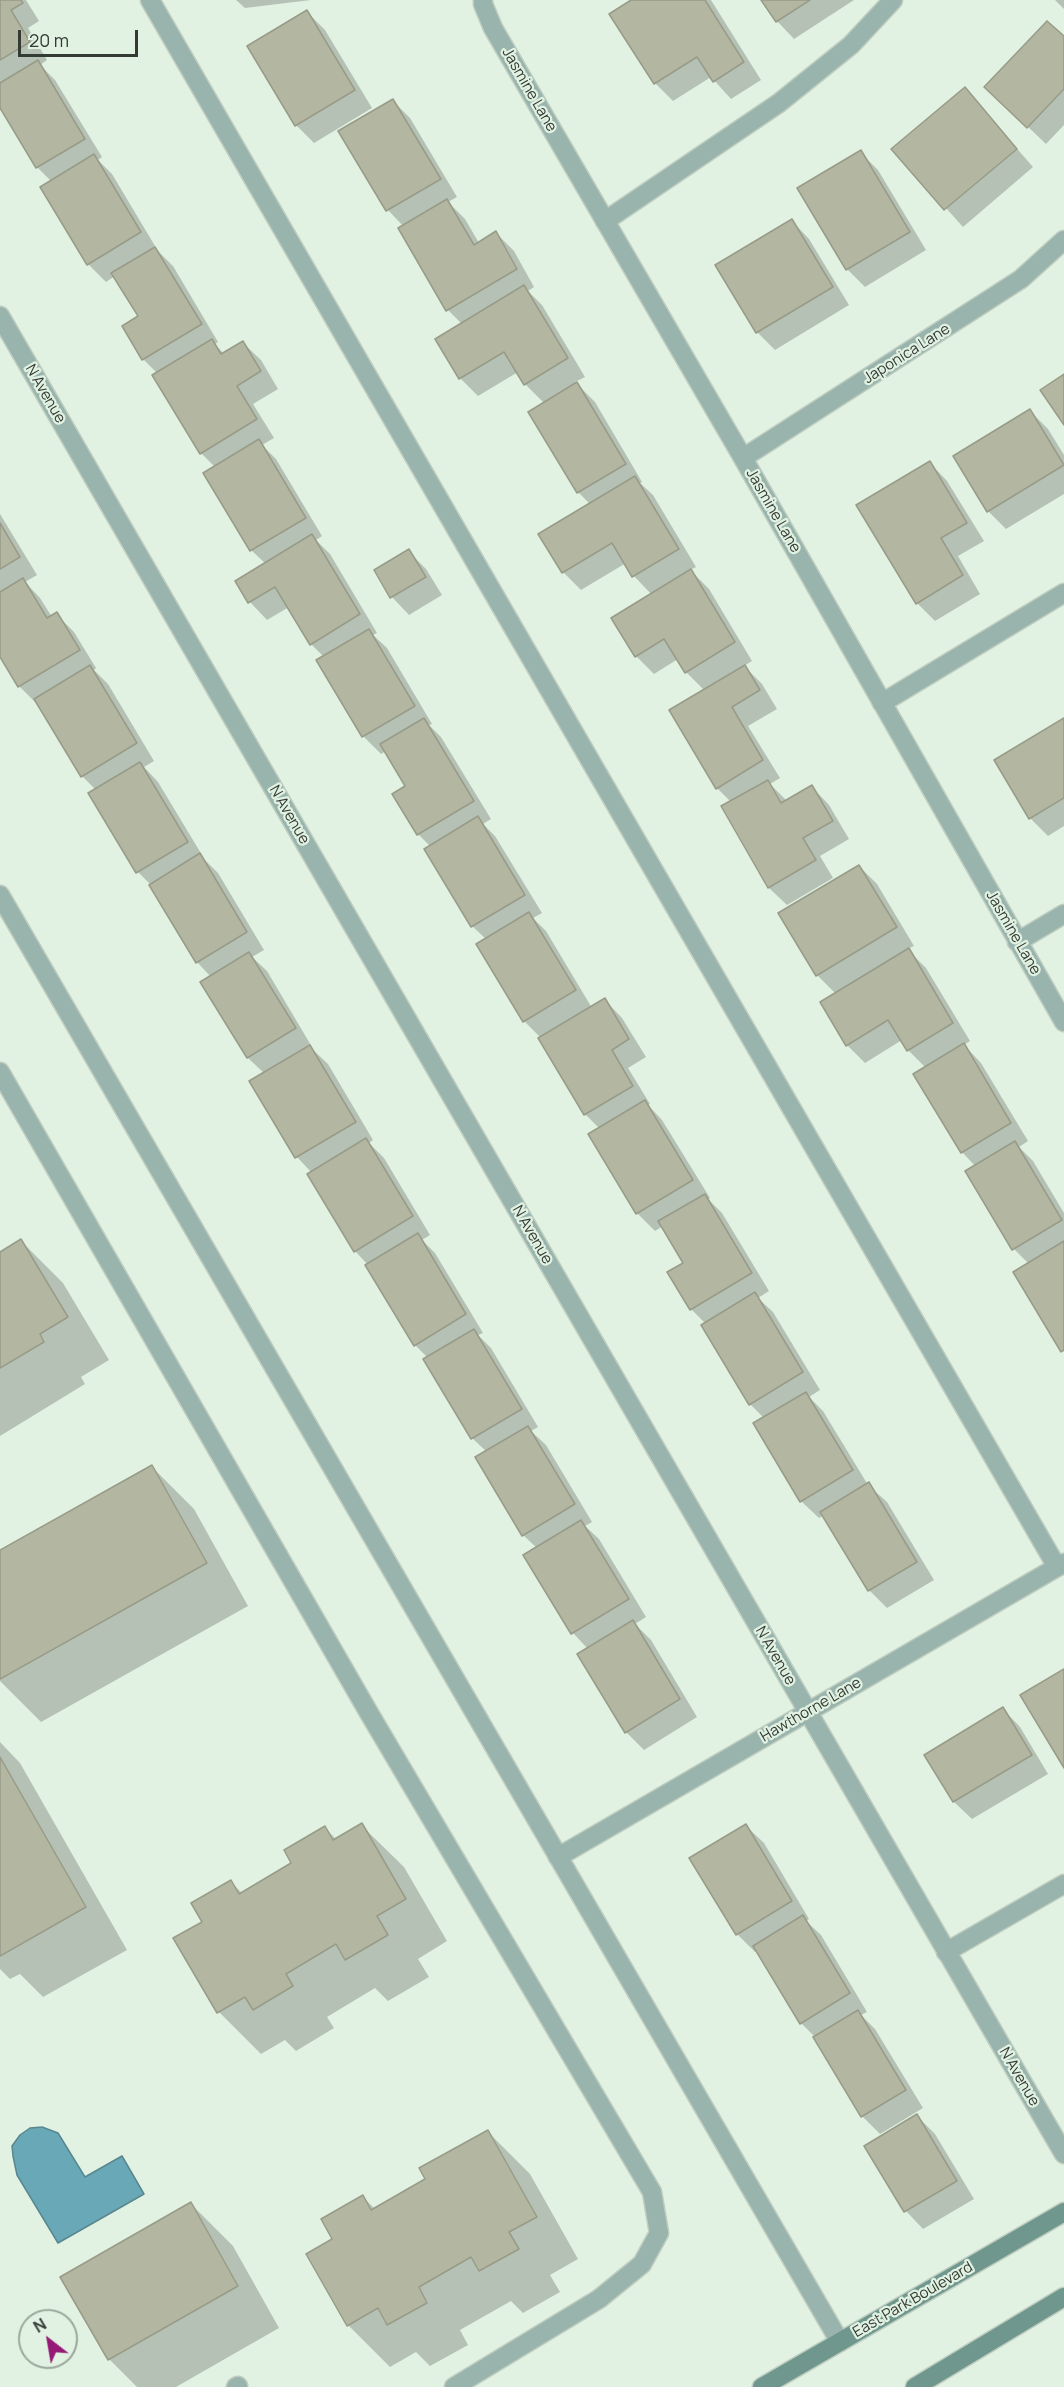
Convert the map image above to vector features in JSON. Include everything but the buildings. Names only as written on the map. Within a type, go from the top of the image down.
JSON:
[{"type":"main road","name":"East Park Boulevard","points":[[762,2387],[1064,2212]]},
{"type":"main road","points":[[915,2387],[1064,2297]]},
{"type":"street","points":[[150,0],[1060,1565]]},
{"type":"street","name":"Jasmine Lane","points":[[483,0],[493,28],[743,458],[1064,1022]]},
{"type":"street","points":[[605,221],[779,103],[851,45],[893,0]]},
{"type":"street","name":"Japonica Lane","points":[[743,458],[1022,279],[1064,240]]},
{"type":"street","name":"N Avenue","points":[[0,316],[1064,2154]]},
{"type":"street","points":[[882,704],[1064,593]]},
{"type":"street","points":[[0,895],[840,2342]]},
{"type":"street","points":[[1017,942],[1064,914]]},
{"type":"street","points":[[0,1072],[369,1713],[652,2192],[659,2233],[642,2264],[599,2299],[454,2387]]},
{"type":"street","name":"Hawthorne Lane","points":[[558,1857],[1060,1565]]},
{"type":"street","points":[[946,1952],[1064,1884]]},
{"type":"water","points":[[42,2127],[58,2133],[85,2177],[122,2156],[144,2194],[58,2243],[17,2175],[13,2156],[12,2146],[20,2135],[30,2128]]}]
